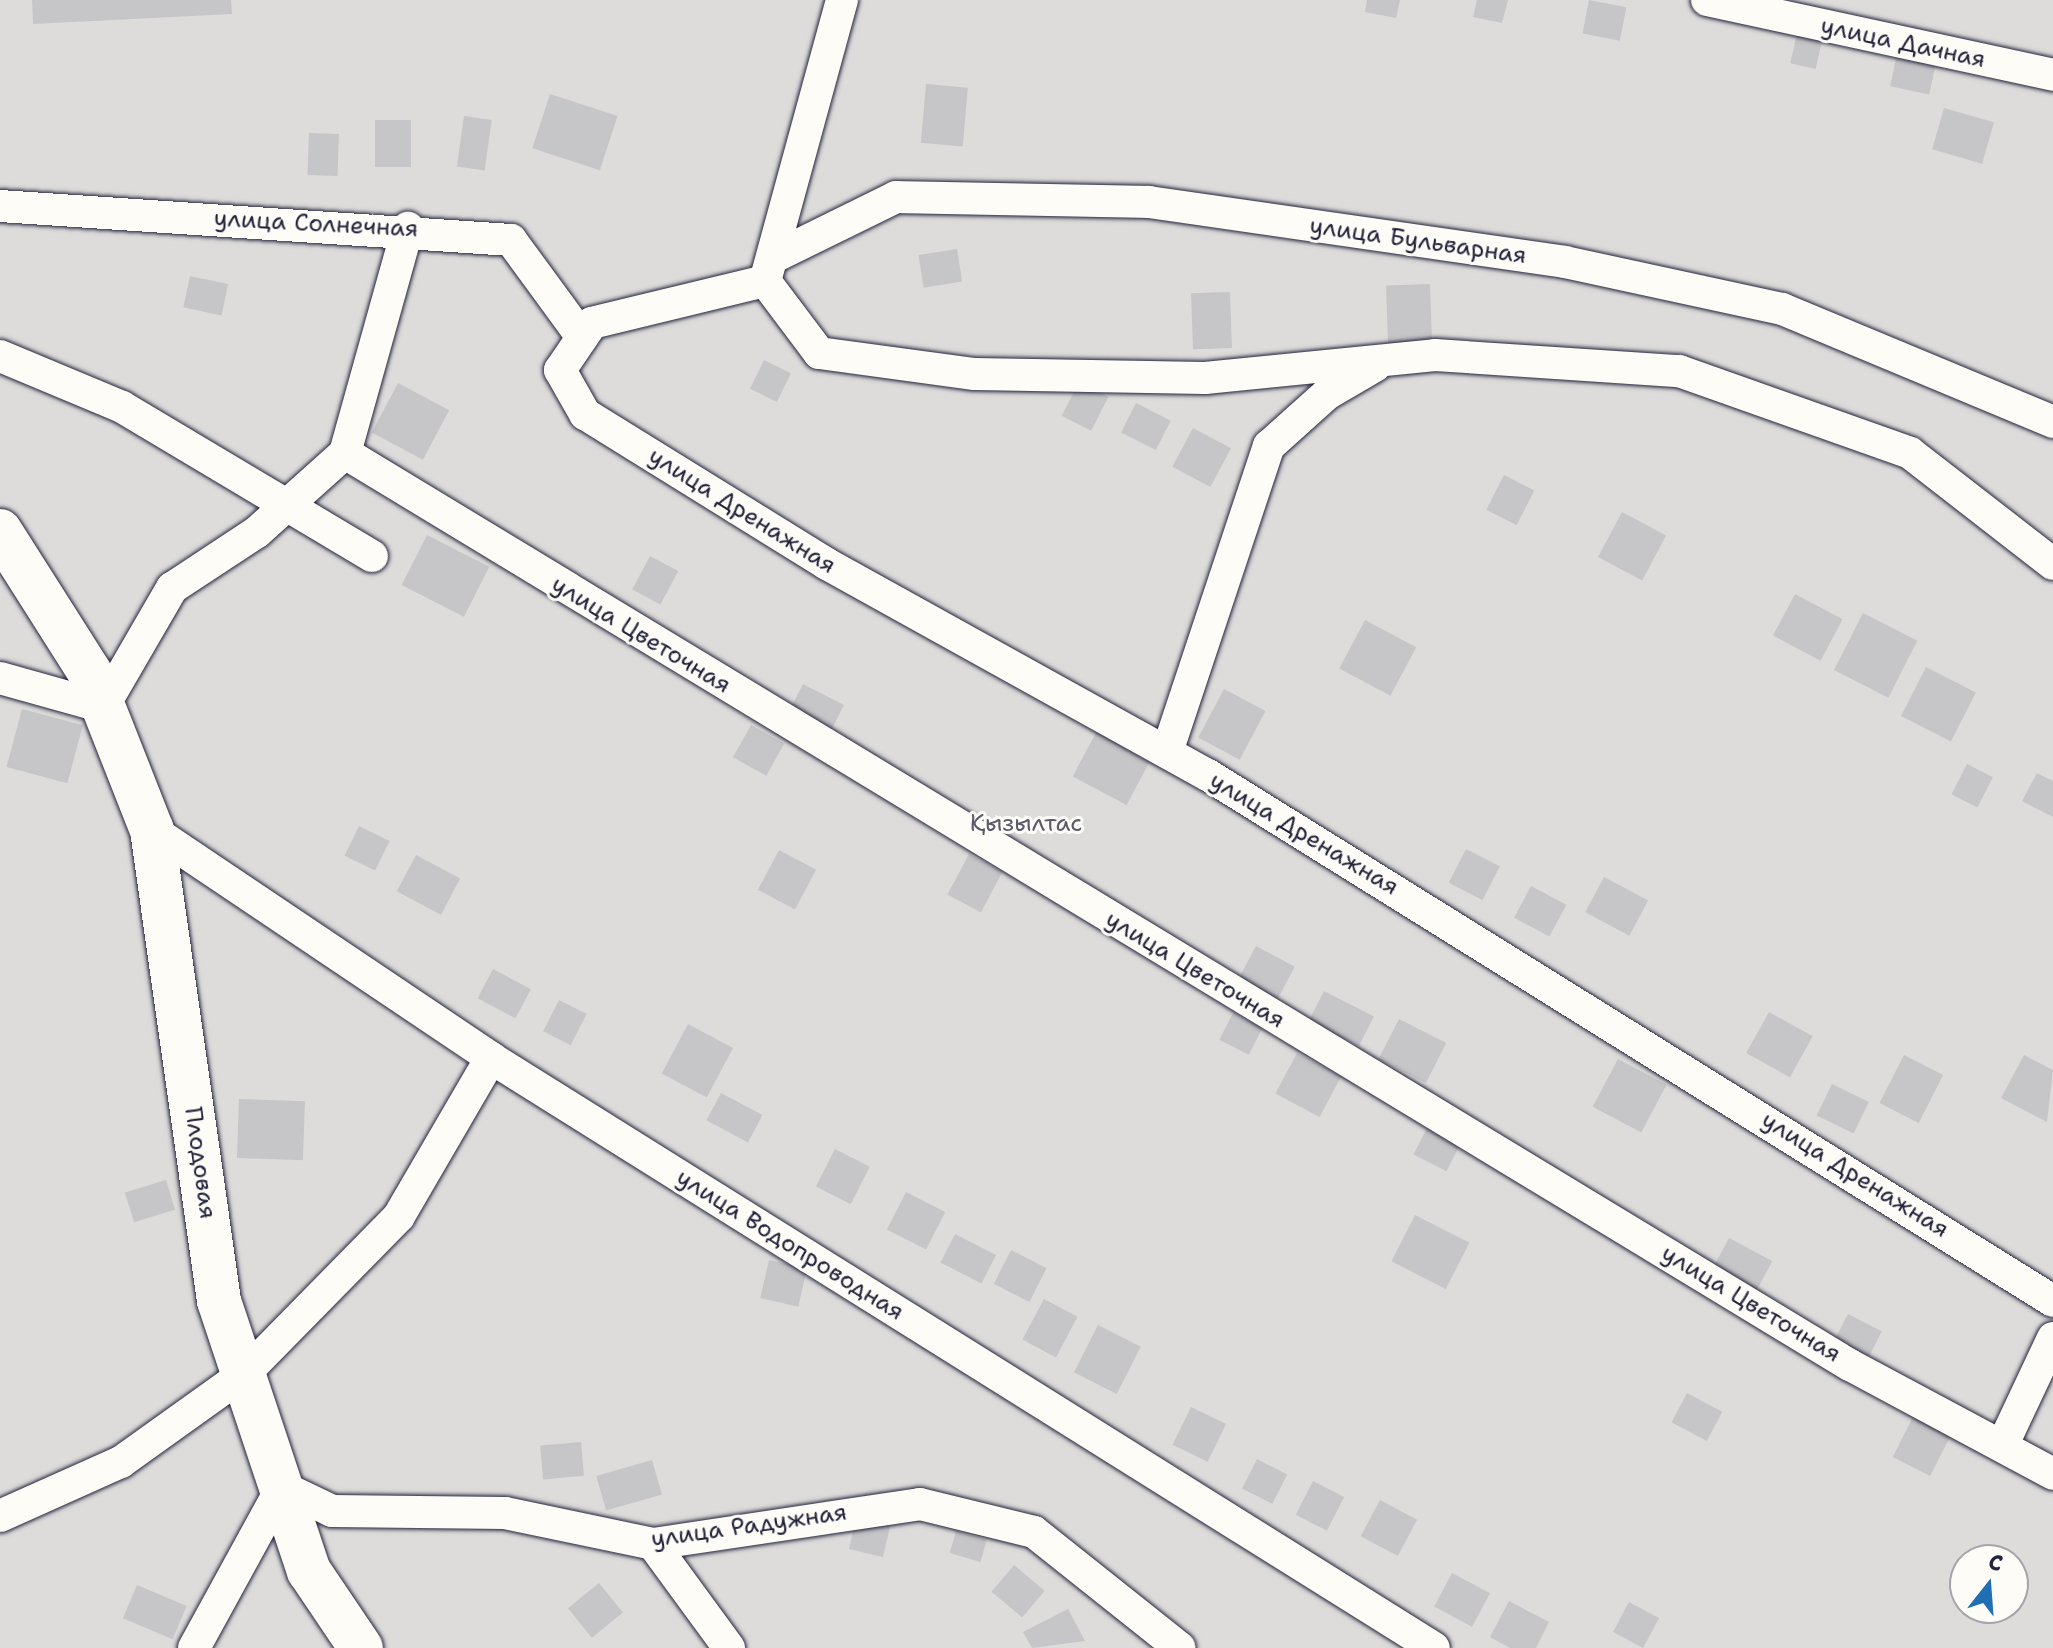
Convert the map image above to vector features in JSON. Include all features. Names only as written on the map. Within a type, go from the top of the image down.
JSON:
[{"type":"street","points":[[842,0],[769,270],[819,353],[975,374],[1205,378],[1435,355],[1679,371],[1910,453],[2053,564]]},
{"type":"street","name":"улица Дачная","points":[[1707,0],[2053,75]]},
{"type":"street","name":"улица Бульварная","points":[[582,337],[592,323],[769,270],[896,197],[1149,202],[1565,262],[1782,309],[2053,422]]},
{"type":"street","name":"улица Солнечная","points":[[0,206],[408,228],[511,240],[582,337]]},
{"type":"street","points":[[0,678],[103,707],[172,588],[285,507],[345,453],[408,228]]},
{"type":"street","name":"улица Дренажная","points":[[582,337],[560,370],[585,414],[827,564],[1167,752],[1579,1000],[2053,1301]]},
{"type":"street","points":[[0,356],[122,407],[285,507],[372,556]]},
{"type":"street","points":[[1167,752],[1269,446],[1327,394],[1386,360]]},
{"type":"street","name":"улица Цветочная","points":[[345,453],[1850,1365],[2004,1442],[2053,1474]]},
{"type":"street","name":"Плодовая","points":[[0,531],[103,707],[152,830],[219,1301],[309,1571],[361,1648]]},
{"type":"street","name":"улица Водопроводная","points":[[152,830],[491,1058],[1434,1648]]},
{"type":"street","points":[[0,1516],[121,1462],[244,1374],[399,1216],[491,1058]]},
{"type":"street","points":[[2004,1442],[2053,1338]]},
{"type":"street","points":[[194,1648],[282,1487]]},
{"type":"street","name":"улица Радужная","points":[[282,1487],[332,1511],[505,1513],[653,1544],[920,1504],[1034,1532],[1180,1648]]},
{"type":"street","points":[[653,1544],[729,1648]]},
{"type":"green space","name":"Қызылтас","points":[[0,0],[2053,0],[2053,1648],[0,1648]]},
{"type":"building","points":[[32,0],[231,0],[232,14],[33,24]]},
{"type":"building","points":[[1367,0],[1400,0],[1396,18],[1365,12]]},
{"type":"building","points":[[1477,0],[1508,0],[1502,23],[1473,17]]},
{"type":"building","points":[[1589,0],[1626,7],[1620,41],[1583,33]]},
{"type":"building","points":[[1797,34],[1822,40],[1816,69],[1790,63]]},
{"type":"building","points":[[1897,54],[1936,62],[1929,95],[1890,86]]},
{"type":"building","points":[[926,84],[968,88],[963,146],[921,143]]},
{"type":"building","points":[[550,94],[618,116],[600,170],[532,148]]},
{"type":"building","points":[[1944,108],[1994,122],[1982,164],[1932,149]]},
{"type":"building","points":[[464,116],[492,120],[485,170],[457,167]]},
{"type":"building","points":[[375,120],[411,120],[411,167],[375,167]]},
{"type":"building","points":[[309,133],[339,134],[338,176],[308,175]]},
{"type":"building","points":[[957,249],[962,282],[924,288],[918,255]]},
{"type":"building","points":[[190,276],[228,284],[221,315],[183,307]]},
{"type":"building","points":[[1430,284],[1432,342],[1388,344],[1386,286]]},
{"type":"building","points":[[1230,292],[1232,348],[1193,349],[1191,293]]},
{"type":"building","points":[[764,360],[791,373],[777,402],[750,389]]},
{"type":"building","points":[[1079,382],[1108,397],[1091,431],[1062,416]]},
{"type":"building","points":[[398,383],[449,410],[423,460],[372,432]]},
{"type":"building","points":[[1136,403],[1171,421],[1156,450],[1121,432]]},
{"type":"building","points":[[1193,428],[1231,448],[1210,487],[1172,467]]},
{"type":"building","points":[[1504,475],[1534,490],[1517,525],[1486,510]]},
{"type":"building","points":[[1622,512],[1666,535],[1642,581],[1598,557]]},
{"type":"building","points":[[427,535],[489,567],[464,617],[402,585]]},
{"type":"building","points":[[650,556],[678,571],[660,605],[632,590]]},
{"type":"building","points":[[1795,594],[1843,619],[1821,661],[1773,635]]},
{"type":"building","points":[[1863,613],[1917,641],[1888,698],[1834,670]]},
{"type":"building","points":[[1365,620],[1416,647],[1390,696],[1339,669]]},
{"type":"building","points":[[1926,667],[1976,692],[1951,741],[1901,716]]},
{"type":"building","points":[[803,684],[844,705],[829,735],[788,714]]},
{"type":"building","points":[[1224,689],[1265,711],[1240,760],[1198,738]]},
{"type":"building","points":[[22,709],[83,725],[67,783],[6,767]]},
{"type":"building","points":[[751,725],[784,743],[766,776],[733,757]]},
{"type":"building","points":[[1099,727],[1153,756],[1127,805],[1073,776]]},
{"type":"building","points":[[1967,764],[1993,777],[1977,807],[1952,794]]},
{"type":"building","points":[[2037,773],[2053,781],[2053,817],[2022,801]]},
{"type":"building","points":[[359,826],[390,841],[375,871],[345,856]]},
{"type":"building","points":[[1466,849],[1500,866],[1483,900],[1449,883]]},
{"type":"building","points":[[779,850],[816,870],[795,909],[758,890]]},
{"type":"building","points":[[969,854],[1003,872],[981,912],[947,895]]},
{"type":"building","points":[[416,855],[460,878],[441,915],[397,891]]},
{"type":"building","points":[[1604,877],[1648,900],[1629,936],[1585,912]]},
{"type":"building","points":[[1531,886],[1566,905],[1549,937],[1514,918]]},
{"type":"building","points":[[1256,946],[1295,967],[1277,1001],[1238,980]]},
{"type":"building","points":[[493,969],[531,989],[515,1018],[478,998]]},
{"type":"building","points":[[1324,991],[1374,1016],[1359,1046],[1309,1020]]},
{"type":"building","points":[[559,1000],[587,1014],[571,1045],[543,1031]]},
{"type":"building","points":[[1769,1012],[1813,1036],[1790,1077],[1746,1053]]},
{"type":"building","points":[[1233,1013],[1262,1028],[1249,1055],[1219,1040]]},
{"type":"building","points":[[1399,1019],[1446,1043],[1426,1083],[1379,1059]]},
{"type":"building","points":[[688,1024],[733,1048],[707,1097],[662,1073]]},
{"type":"building","points":[[1297,1053],[1341,1076],[1320,1117],[1275,1094]]},
{"type":"building","points":[[1904,1055],[1943,1075],[1919,1123],[1879,1103]]},
{"type":"building","points":[[2024,1055],[2053,1070],[2047,1122],[2001,1098]]},
{"type":"building","points":[[1618,1059],[1667,1085],[1641,1133],[1593,1107]]},
{"type":"building","points":[[1832,1084],[1869,1102],[1854,1133],[1817,1115]]},
{"type":"building","points":[[721,1093],[762,1115],[748,1142],[706,1120]]},
{"type":"building","points":[[239,1099],[305,1101],[303,1160],[237,1158]]},
{"type":"building","points":[[1428,1126],[1461,1143],[1446,1171],[1413,1155]]},
{"type":"building","points":[[835,1149],[870,1167],[851,1204],[816,1186]]},
{"type":"building","points":[[166,1180],[175,1210],[134,1222],[125,1193]]},
{"type":"building","points":[[906,1192],[945,1212],[926,1249],[887,1229]]},
{"type":"building","points":[[1415,1215],[1469,1243],[1446,1289],[1391,1261]]},
{"type":"building","points":[[955,1234],[996,1255],[981,1283],[940,1263]]},
{"type":"building","points":[[1729,1238],[1772,1261],[1756,1292],[1713,1269]]},
{"type":"building","points":[[1011,1250],[1047,1268],[1029,1302],[994,1284]]},
{"type":"building","points":[[769,1260],[807,1269],[798,1307],[760,1298]]},
{"type":"building","points":[[1044,1299],[1078,1317],[1056,1357],[1022,1340]]},
{"type":"building","points":[[1848,1314],[1882,1331],[1869,1357],[1835,1340]]},
{"type":"building","points":[[1098,1325],[1141,1347],[1117,1394],[1074,1372]]},
{"type":"building","points":[[1687,1393],[1722,1412],[1707,1441],[1672,1422]]},
{"type":"building","points":[[1191,1407],[1226,1424],[1208,1462],[1173,1445]]},
{"type":"building","points":[[1914,1415],[1951,1434],[1930,1476],[1893,1457]]},
{"type":"building","points":[[581,1442],[584,1476],[543,1479],[540,1446]]},
{"type":"building","points":[[1257,1459],[1287,1474],[1272,1504],[1242,1488]]},
{"type":"building","points":[[652,1460],[662,1495],[606,1511],[596,1476]]},
{"type":"building","points":[[1313,1481],[1344,1497],[1327,1531],[1296,1515]]},
{"type":"building","points":[[1380,1500],[1417,1520],[1398,1556],[1361,1536]]},
{"type":"building","points":[[857,1514],[891,1522],[883,1557],[849,1549]]},
{"type":"building","points":[[956,1531],[987,1540],[980,1562],[950,1553]]},
{"type":"building","points":[[1014,1565],[1045,1591],[1022,1618],[992,1592]]},
{"type":"building","points":[[1452,1573],[1490,1593],[1472,1627],[1434,1607]]},
{"type":"building","points":[[599,1583],[623,1613],[592,1638],[568,1608]]},
{"type":"building","points":[[137,1585],[187,1606],[173,1639],[123,1618]]},
{"type":"building","points":[[1509,1601],[1549,1622],[1536,1648],[1510,1648],[1490,1637]]},
{"type":"building","points":[[1629,1602],[1659,1618],[1643,1648],[1613,1632]]},
{"type":"building","points":[[1068,1609],[1085,1641],[1032,1648],[1023,1632]]}]
